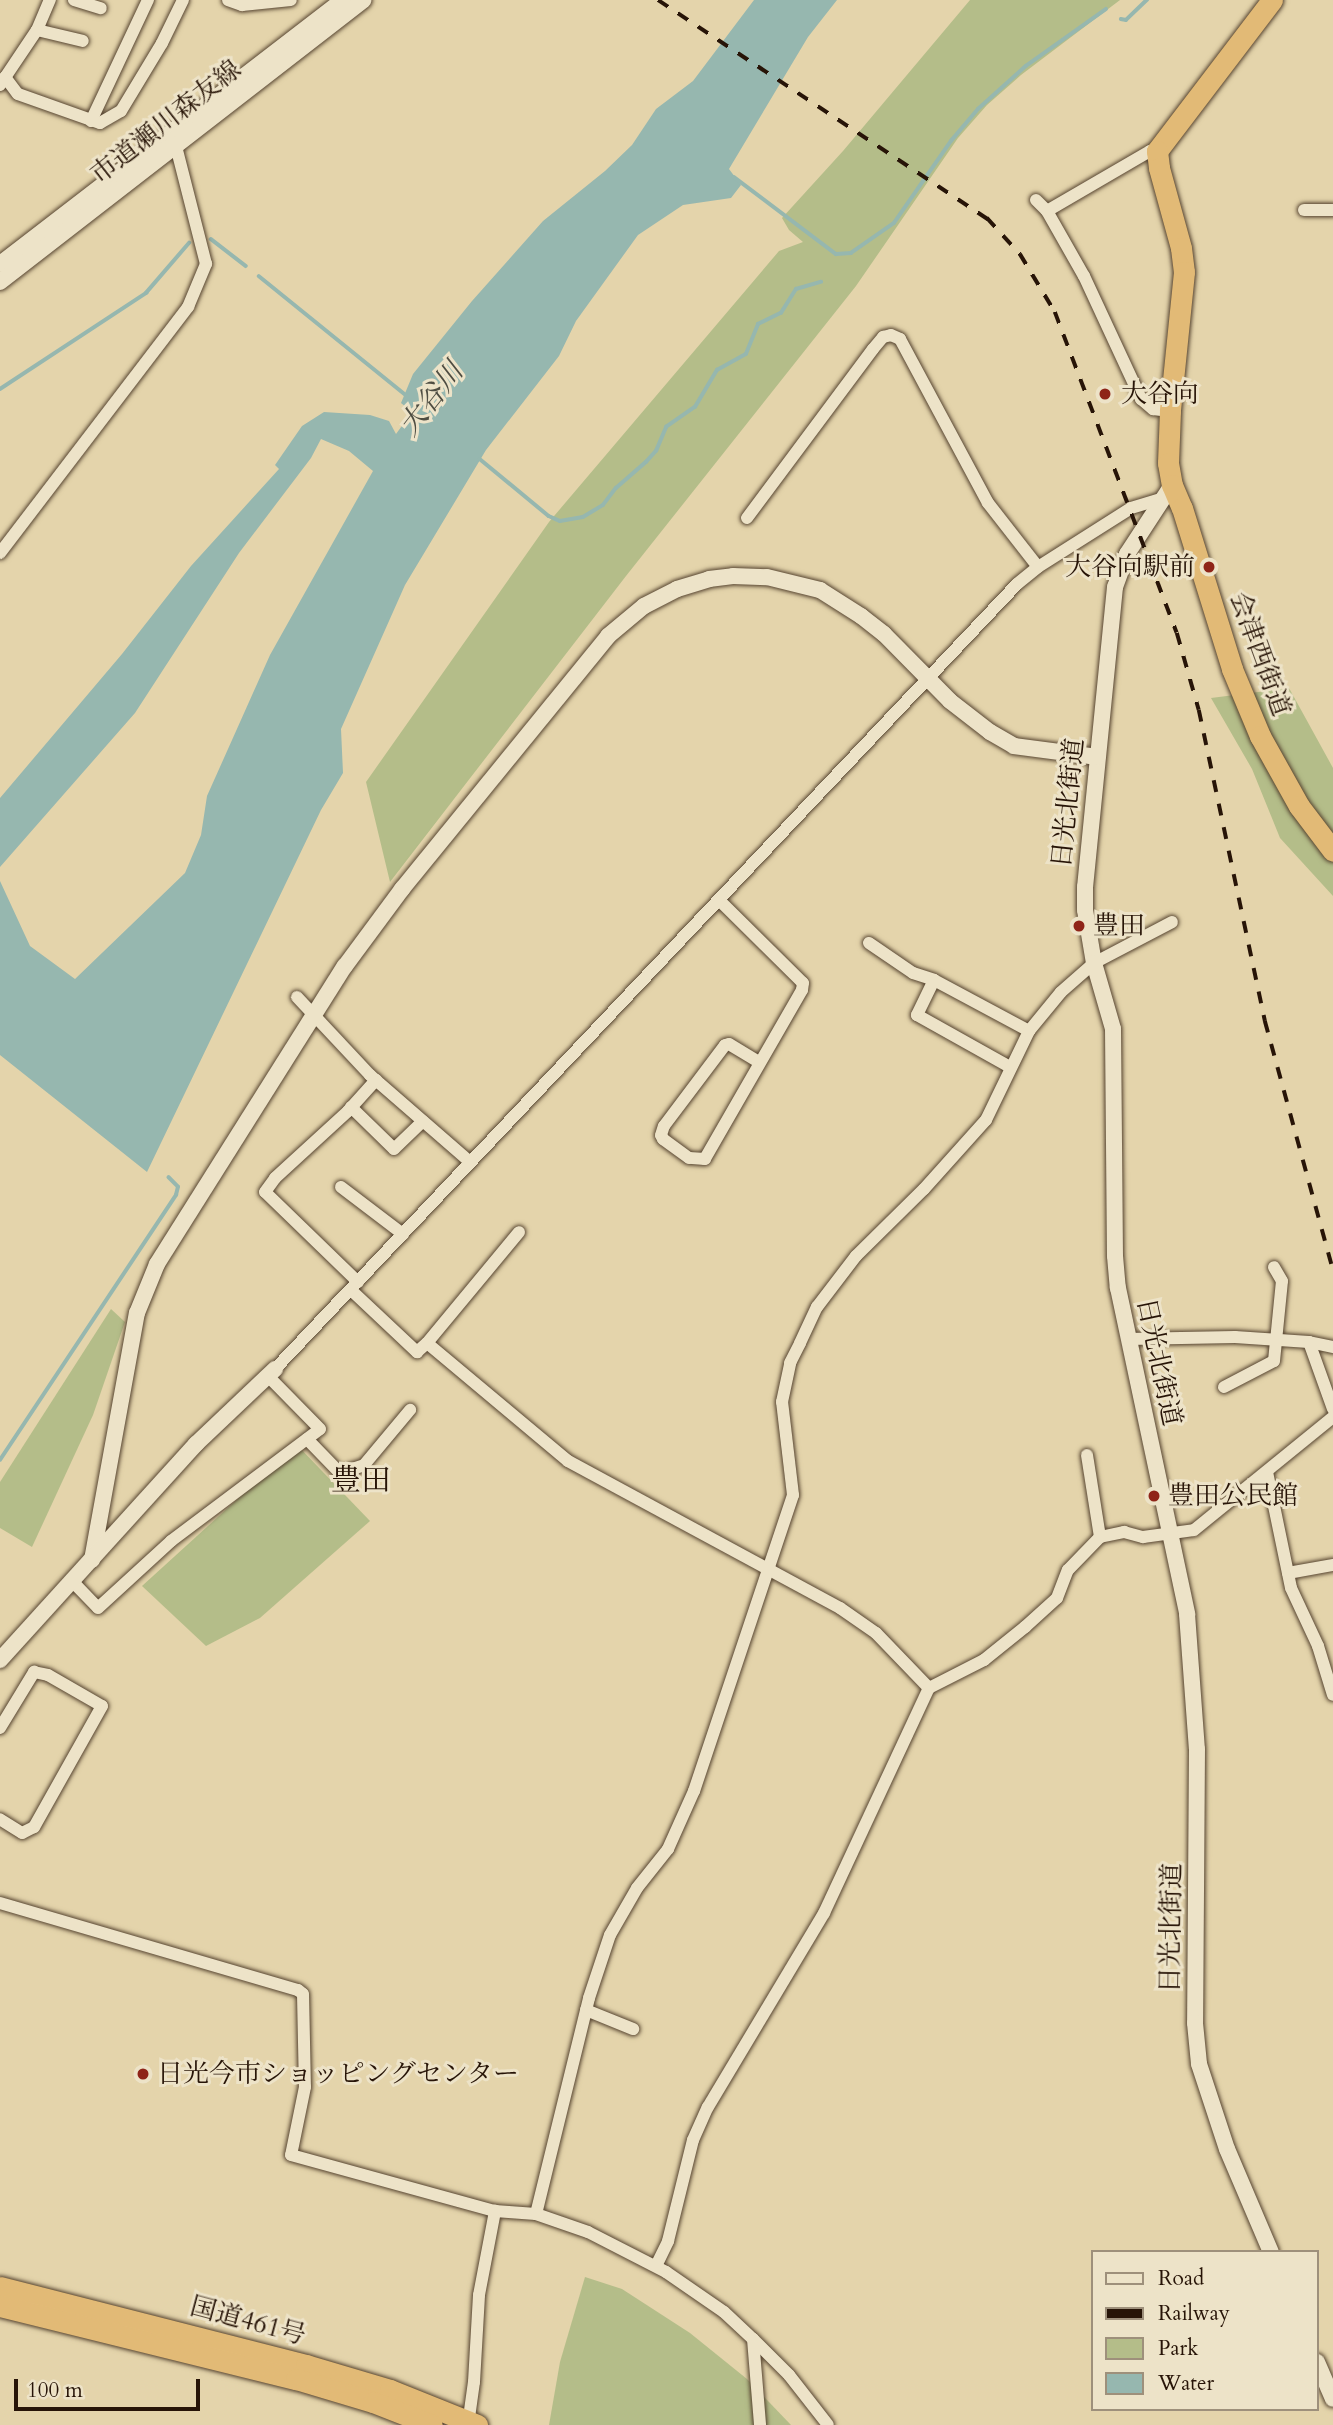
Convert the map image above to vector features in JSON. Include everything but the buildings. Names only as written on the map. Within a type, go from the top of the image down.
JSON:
[{"type":"highway","points":[[1157,151],[1272,0]]},
{"type":"highway","name":"会津西街道","points":[[1157,151],[1158,168],[1181,248],[1184,272],[1170,411],[1166,492],[1182,508],[1232,669],[1260,736],[1298,806],[1333,851]]},
{"type":"highway","name":"国道461号","points":[[0,2287],[306,2365],[390,2390],[471,2424]]},
{"type":"highway","name":"国道461号","points":[[0,2306],[321,2386],[432,2425]]},
{"type":"street","points":[[50,0],[37,30],[2,81],[18,94],[100,123],[121,111],[162,43],[183,0]]},
{"type":"street","points":[[74,0],[101,8]]},
{"type":"street","points":[[91,121],[148,0]]},
{"type":"street","points":[[228,0],[242,5],[291,0]]},
{"type":"street","name":"市道瀬川森友線","points":[[0,282],[173,137],[343,0]]},
{"type":"street","name":"市道瀬川森友線","points":[[0,264],[363,0]]},
{"type":"street","points":[[37,30],[83,41]]},
{"type":"street","points":[[0,553],[188,307],[206,264],[173,137]]},
{"type":"street","points":[[1047,211],[1150,150],[1157,151]]},
{"type":"street","points":[[1036,200],[1047,211],[1084,276],[1141,399],[1153,408],[1170,411]]},
{"type":"street","points":[[1304,210],[1333,209]]},
{"type":"street","points":[[747,518],[873,349],[883,337],[891,335],[900,339],[988,503],[1038,567]]},
{"type":"street","points":[[0,1660],[196,1444],[272,1373],[1017,584],[1038,567],[1131,508],[1166,492]]},
{"type":"street","name":"日光北街道","points":[[1166,492],[1127,554],[1115,587],[1085,887],[1087,931],[1113,1029],[1115,1256],[1128,1339],[1187,1614],[1197,1749],[1195,2023],[1199,2064],[1227,2149],[1270,2250]]},
{"type":"street","points":[[92,1559],[111,1467],[125,1366],[137,1313],[146,1287],[201,1192],[345,966],[410,879],[608,636],[644,606],[677,589],[709,579],[767,577],[793,581],[820,590],[861,615],[968,716],[1014,746],[1097,757]]},
{"type":"street","points":[[719,900],[803,983],[705,1159],[689,1158],[663,1139],[661,1135],[664,1126],[724,1045],[729,1044],[759,1062]]},
{"type":"street","points":[[536,2214],[586,2010],[610,1935],[637,1888],[668,1849],[694,1791],[793,1495],[782,1402],[790,1363],[817,1307],[856,1256],[924,1189],[986,1120],[1029,1031],[1061,992],[1094,963],[1172,922]]},
{"type":"street","points":[[869,943],[913,973],[934,980],[1029,1031]]},
{"type":"street","points":[[934,980],[917,1014],[1010,1067]]},
{"type":"street","points":[[297,998],[376,1080],[470,1162]]},
{"type":"street","points":[[376,1080],[275,1178],[265,1192],[290,1220],[417,1352],[519,1232]]},
{"type":"street","points":[[351,1107],[394,1149],[423,1121]]},
{"type":"street","points":[[341,1187],[403,1234]]},
{"type":"street","points":[[1224,1387],[1273,1362],[1282,1281],[1274,1267]]},
{"type":"street","points":[[1128,1339],[1235,1338],[1309,1342],[1333,1347]]},
{"type":"street","points":[[1309,1342],[1333,1409]]},
{"type":"street","points":[[427,1343],[568,1461],[859,1620],[929,1688]]},
{"type":"street","points":[[72,1581],[98,1608],[170,1541],[320,1429],[272,1373]]},
{"type":"street","points":[[307,1439],[340,1473],[364,1465],[410,1410]]},
{"type":"street","points":[[656,2266],[668,2241],[693,2140],[703,2118],[824,1913],[929,1688],[984,1660],[1025,1627],[1057,1598],[1068,1570],[1100,1537],[1124,1532],[1143,1537],[1194,1530],[1333,1418]]},
{"type":"street","points":[[1087,1455],[1100,1537]]},
{"type":"street","points":[[1267,1472],[1291,1588],[1318,1646],[1333,1695]]},
{"type":"street","points":[[1288,1573],[1333,1565]]},
{"type":"street","points":[[0,1728],[34,1672],[48,1675],[102,1706],[34,1826],[22,1833],[0,1819]]},
{"type":"street","points":[[0,1903],[298,1990],[303,1994],[305,2087],[291,2155],[495,2211],[536,2214],[588,2232],[656,2266],[724,2312],[789,2375],[828,2425]]},
{"type":"street","points":[[586,2010],[633,2029]]},
{"type":"street","points":[[471,2424],[479,2295],[495,2211]]},
{"type":"street","points":[[753,2339],[760,2425]]},
{"type":"street","points":[[1319,2367],[1333,2399]]},
{"type":"green space","points":[[970,0],[1120,0],[1021,75],[987,105],[958,138],[856,286],[626,576],[390,882],[366,782],[549,522],[779,251],[803,242],[789,230],[782,218],[843,151]]},
{"type":"green space","points":[[1289,688],[1333,768],[1333,896],[1280,838],[1252,769],[1211,698]]},
{"type":"green space","points":[[111,1309],[125,1322],[93,1415],[32,1547],[0,1528],[0,1482]]},
{"type":"green space","points":[[297,1445],[370,1521],[260,1618],[206,1646],[142,1586]]},
{"type":"green space","points":[[585,2277],[622,2289],[690,2333],[747,2379],[791,2425],[549,2425],[560,2362]]},
{"type":"water","name":"大谷川","points":[[754,0],[837,0],[808,37],[729,169],[741,185],[731,198],[683,205],[638,235],[576,321],[559,356],[486,450],[405,585],[341,729],[343,773],[321,810],[147,1172],[0,1055],[0,881],[30,946],[75,979],[185,873],[201,835],[207,796],[270,655],[373,471],[349,451],[321,439],[311,458],[239,553],[135,713],[0,867],[0,798],[122,654],[191,566],[279,469],[275,465],[302,426],[324,412],[370,415],[389,421],[396,434],[412,412],[401,403],[413,374],[472,301],[543,221],[605,171],[632,145],[656,109],[693,81]]},
{"type":"waterway","points":[[1121,19],[1126,20],[1147,0]]},
{"type":"waterway","points":[[734,177],[836,254],[851,253],[894,223],[951,141],[978,109],[1026,66],[1106,9]]},
{"type":"waterway","points":[[211,239],[246,266]]},
{"type":"waterway","points":[[0,389],[146,293],[189,243]]},
{"type":"waterway","name":"大谷川","points":[[259,276],[406,395]]},
{"type":"waterway","points":[[480,459],[549,516],[560,521],[583,517],[603,505],[616,488],[646,462],[656,451],[666,427],[695,407],[717,370],[746,354],[758,324],[781,313],[796,289],[821,282]]},
{"type":"waterway","points":[[0,1460],[176,1195],[178,1187],[169,1178]]},
{"type":"railway","points":[[658,0],[994,223]]},
{"type":"railway","points":[[987,218],[1020,254],[1055,312],[1177,633],[1199,710],[1265,1021],[1333,1269]]},
{"type":"place","name":"大谷向","points":[[1105,394]]},
{"type":"place","name":"大谷向駅前","points":[[1209,567]]},
{"type":"place","name":"豊田","points":[[1079,926]]},
{"type":"place","name":"豊田公民館","points":[[1154,1496]]},
{"type":"place","name":"日光今市ショッピングセンター","points":[[143,2074]]},
{"type":"district","name":"豊田","points":[[361,1481]]}]
